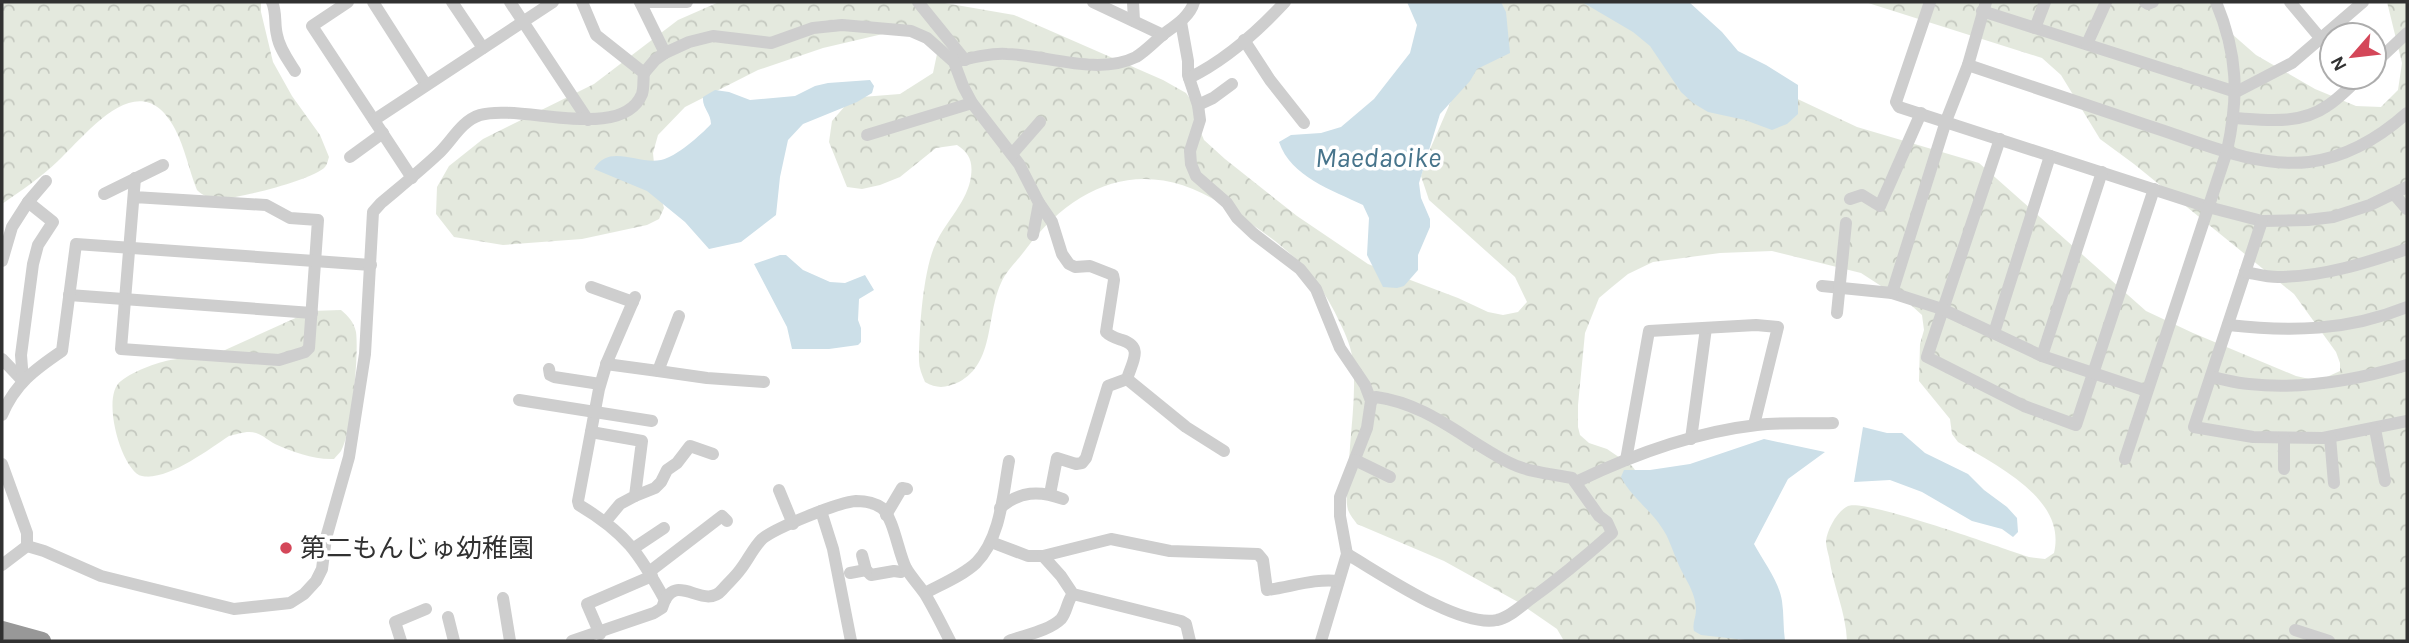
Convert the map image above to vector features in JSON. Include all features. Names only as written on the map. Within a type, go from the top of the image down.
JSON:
[{"type":"highway","points":[[2,630],[42,641]]},
{"type":"street","points":[[272,2],[276,35],[295,71]]},
{"type":"street","points":[[348,2],[330,6],[312,26],[412,178]]},
{"type":"street","points":[[373,2],[426,85]]},
{"type":"street","points":[[452,2],[483,48]]},
{"type":"street","points":[[510,2],[588,120]]},
{"type":"street","points":[[374,120],[553,2]]},
{"type":"street","points":[[582,2],[596,35],[644,73]]},
{"type":"street","points":[[665,53],[640,2],[687,2]]},
{"type":"street","points":[[918,2],[960,61],[972,103],[1012,154],[1052,222],[1062,254],[1069,264],[1075,267],[1090,266],[1113,275],[1106,332],[1135,347],[1136,352],[1127,379]]},
{"type":"street","points":[[1093,2],[1163,35]]},
{"type":"street","points":[[1133,2],[1133,21]]},
{"type":"street","points":[[27,546],[101,576],[234,609],[290,603],[303,594],[316,581],[322,569],[326,538],[349,457],[365,354],[373,212],[381,202],[441,152],[464,124],[480,115],[509,111],[588,120],[622,114],[634,106],[642,93],[644,73],[654,61],[689,42],[713,36],[771,43],[813,28],[842,25],[911,31],[927,38],[960,61],[983,55],[1007,54],[1097,65],[1137,56],[1181,22],[1194,2]]},
{"type":"street","points":[[1189,78],[1244,40],[1285,2]]},
{"type":"street","points":[[1930,2],[1896,102],[1899,107],[2208,207],[2262,221],[2333,217],[2407,187]]},
{"type":"street","points":[[2035,28],[2045,2]]},
{"type":"street","points":[[2087,44],[2106,2]]},
{"type":"street","points":[[2146,2],[2153,2]]},
{"type":"street","points":[[2124,459],[2227,151],[2234,118],[2234,64],[2225,24],[2216,2]]},
{"type":"street","points":[[2290,2],[2318,37]]},
{"type":"street","points":[[2342,21],[2363,2]]},
{"type":"street","points":[[1892,293],[1947,121],[1968,65],[1984,7],[2035,28],[2236,92],[2292,63],[2318,42]]},
{"type":"street","points":[[1181,22],[1189,78],[1200,120],[1190,151],[1196,176],[1227,203],[1237,218],[1254,234],[1300,269],[1316,289],[1340,348],[1365,385],[1371,401],[1367,428],[1340,498],[1340,516],[1347,554],[1321,641]]},
{"type":"street","points":[[1244,40],[1270,80],[1304,122]]},
{"type":"street","points":[[2388,53],[2405,40]]},
{"type":"street","points":[[1968,65],[2227,151],[2272,162],[2308,162],[2337,156],[2372,141],[2407,113]]},
{"type":"street","points":[[1198,105],[1232,84]]},
{"type":"street","points":[[2234,118],[2276,121],[2312,114],[2328,106],[2344,91]]},
{"type":"street","points":[[867,135],[972,103]]},
{"type":"street","points":[[1850,200],[1862,195],[1880,206],[1921,113]]},
{"type":"street","points":[[1012,154],[1040,122]]},
{"type":"street","points":[[350,157],[383,133]]},
{"type":"street","points":[[2000,139],[1927,357],[2024,406],[2076,425],[2154,189]]},
{"type":"street","points":[[1994,333],[2050,156]]},
{"type":"street","points":[[104,194],[163,165]]},
{"type":"street","points":[[2042,356],[2102,172]]},
{"type":"street","points":[[134,197],[266,205],[290,218],[318,220],[309,348],[305,352],[279,360],[121,349],[135,178]]},
{"type":"street","points":[[2,261],[12,227],[46,181]]},
{"type":"street","points":[[2394,194],[2407,209]]},
{"type":"street","points":[[23,381],[20,355],[33,264],[38,245],[53,222],[28,202]]},
{"type":"street","points":[[1034,235],[1039,203]]},
{"type":"street","points":[[2262,221],[2194,427],[2216,433],[2284,438],[2330,437],[2407,421]]},
{"type":"street","points":[[1837,313],[1846,223]]},
{"type":"street","points":[[2,415],[28,374],[62,351],[76,244],[371,265]]},
{"type":"street","points":[[2245,272],[2275,277],[2305,275],[2365,263],[2407,249]]},
{"type":"street","points":[[1822,286],[1892,293],[1942,309],[2042,356],[2147,391]]},
{"type":"street","points":[[591,287],[634,299],[600,384],[579,505],[606,521],[634,548],[665,600]]},
{"type":"street","points":[[69,295],[312,313]]},
{"type":"street","points":[[2228,325],[2275,330],[2320,328],[2386,316],[2407,307]]},
{"type":"street","points":[[657,371],[679,316]]},
{"type":"street","points":[[1626,460],[1649,331],[1756,325],[1778,327],[1754,425]]},
{"type":"street","points":[[1691,439],[1706,328]]},
{"type":"street","points":[[2,359],[23,381]]},
{"type":"street","points":[[606,365],[707,378],[764,382]]},
{"type":"street","points":[[2211,377],[2250,384],[2293,385],[2354,379],[2407,365]]},
{"type":"street","points":[[549,369],[550,375],[554,377],[600,384]]},
{"type":"street","points":[[1127,379],[1186,427],[1224,451]]},
{"type":"street","points":[[1000,508],[1020,494],[1057,496],[1057,458],[1076,464],[1082,463],[1086,458],[1108,386],[1127,379]]},
{"type":"street","points":[[1347,554],[1422,598],[1460,615],[1476,621],[1497,620],[1512,613],[1541,592],[1612,533],[1607,522],[1599,516],[1572,478],[1531,470],[1508,462],[1414,406],[1376,397],[1371,401]]},
{"type":"street","points":[[519,400],[652,421]]},
{"type":"street","points":[[633,440],[636,419]]},
{"type":"street","points":[[1576,482],[1626,460],[1725,430],[1754,425],[1833,423]]},
{"type":"street","points":[[2375,429],[2385,481]]},
{"type":"street","points":[[591,432],[642,441],[635,496]]},
{"type":"street","points":[[2330,437],[2334,483]]},
{"type":"street","points":[[2284,438],[2284,469]]},
{"type":"street","points":[[606,521],[620,504],[655,488],[667,470],[677,463],[690,446],[713,454]]},
{"type":"street","points":[[1355,460],[1390,477]]},
{"type":"street","points":[[925,593],[964,572],[977,561],[991,542],[1009,461]]},
{"type":"street","points":[[2,464],[27,533],[27,546]]},
{"type":"street","points":[[886,515],[902,488],[907,489]]},
{"type":"street","points":[[779,490],[793,524]]},
{"type":"street","points":[[572,641],[600,634],[654,613],[662,608],[665,600],[674,591],[682,589],[709,598],[717,596],[740,571],[764,537],[821,511],[857,501],[883,509],[906,569],[925,593],[950,641]]},
{"type":"street","points":[[821,511],[833,549],[851,641]]},
{"type":"street","points":[[600,634],[587,604],[650,574],[722,515]]},
{"type":"street","points":[[634,548],[664,528]]},
{"type":"street","points":[[991,542],[1028,556],[1043,556],[1111,539],[1170,551],[1258,554],[1263,560],[1267,590],[1305,585],[1321,579],[1338,581]]},
{"type":"street","points":[[2,565],[27,546]]},
{"type":"street","points":[[901,554],[895,560],[901,572],[908,582],[915,581]]},
{"type":"street","points":[[862,555],[866,570],[871,575],[901,572]]},
{"type":"street","points":[[1043,556],[1073,594],[1181,621],[1186,624],[1190,641]]},
{"type":"street","points":[[850,573],[866,570]]},
{"type":"street","points":[[1009,641],[1055,624],[1063,616],[1073,594]]},
{"type":"street","points":[[503,598],[510,641]]},
{"type":"street","points":[[401,641],[395,622],[426,609]]},
{"type":"street","points":[[448,617],[454,641]]},
{"type":"street","points":[[2295,630],[2329,641]]},
{"type":"green space","points":[[2,2],[261,2],[273,62],[292,96],[320,135],[329,157],[325,167],[276,188],[230,198],[205,196],[197,190],[175,129],[161,110],[146,102],[131,102],[115,109],[99,121],[51,167],[2,204]]},
{"type":"green space","points":[[719,2],[939,2],[1014,15],[1163,80],[1186,93],[1196,107],[1196,121],[1204,140],[1297,216],[1368,264],[1488,312],[1503,315],[1518,312],[1527,302],[1515,277],[1429,200],[1421,176],[1490,11],[1497,2],[1650,2],[1772,87],[1857,127],[1979,163],[2146,311],[2296,376],[2318,381],[2340,371],[2340,363],[2336,352],[2294,294],[2100,139],[2061,75],[2042,58],[1865,2],[2212,2],[2224,27],[2256,55],[2318,91],[2356,106],[2381,107],[2398,90],[2402,63],[2387,2],[2407,2],[2407,641],[1847,641],[1826,541],[1833,521],[1848,506],[1860,506],[1906,517],[2029,557],[2045,559],[2054,553],[2055,533],[2050,516],[2025,486],[1958,442],[1952,434],[1950,419],[1919,381],[1920,344],[1924,330],[1922,315],[1861,273],[1772,251],[1720,253],[1653,262],[1628,274],[1599,298],[1585,333],[1578,405],[1580,435],[1589,443],[1607,449],[1632,466],[1665,510],[1736,630],[1738,641],[1564,641],[1557,629],[1518,602],[1444,561],[1357,524],[1347,503],[1354,373],[1348,342],[1329,302],[1305,269],[1276,242],[1223,205],[1195,190],[1167,181],[1141,179],[1115,183],[1091,192],[1068,206],[1046,226],[1003,279],[996,296],[984,351],[971,374],[950,386],[938,387],[929,384],[925,382],[919,361],[921,317],[928,268],[940,235],[966,194],[971,162],[965,151],[957,145],[936,148],[900,177],[862,189],[847,187],[829,142],[832,121],[845,106],[862,97],[900,94],[933,73],[937,54],[926,36],[904,29],[823,48],[758,70],[685,107],[658,135],[653,153],[655,174],[664,208],[659,219],[647,225],[582,239],[503,245],[454,237],[436,214],[437,187],[449,166],[483,139],[594,84],[678,20]]},
{"type":"green space","points":[[341,310],[355,328],[357,342],[354,393],[348,428],[341,451],[334,459],[304,455],[275,444],[259,434],[246,432],[229,436],[187,463],[163,474],[142,476],[127,462],[113,417],[115,389],[121,381],[140,370],[163,362],[214,355],[311,311]]},
{"type":"water","name":"Maedaoike","points":[[1407,2],[1501,2],[1506,12],[1510,53],[1477,69],[1470,81],[1440,114],[1419,183],[1430,227],[1418,255],[1418,270],[1404,286],[1397,288],[1383,287],[1367,255],[1369,218],[1363,205],[1326,188],[1303,173],[1285,154],[1279,142],[1291,135],[1321,133],[1341,127],[1374,99],[1410,53],[1417,25]]},
{"type":"water","points":[[1582,2],[1689,2],[1722,32],[1738,51],[1798,85],[1798,114],[1787,124],[1772,130],[1745,120],[1708,112],[1681,92],[1650,46],[1633,32]]},
{"type":"water","points":[[870,80],[874,86],[872,93],[803,124],[788,140],[776,215],[741,242],[709,249],[685,222],[647,191],[594,169],[600,161],[608,157],[652,161],[667,158],[681,150],[711,124],[703,97],[715,90],[750,100],[795,96],[828,83]]},
{"type":"water","points":[[786,255],[803,270],[830,282],[845,283],[865,275],[874,290],[859,299],[861,342],[858,345],[829,349],[792,349],[787,327],[754,264]]},
{"type":"water","points":[[1863,427],[1887,433],[1902,433],[1925,453],[1968,474],[2017,518],[2018,532],[2013,537],[2002,529],[1972,521],[1922,492],[1890,480],[1854,482]]},
{"type":"water","points":[[1764,439],[1825,452],[1788,479],[1754,544],[1780,594],[1785,641],[1754,641],[1701,635],[1694,631],[1694,596],[1666,535],[1621,477],[1624,470],[1650,470],[1690,464]]},
{"type":"place","name":"第二もんじゅ幼稚園","points":[[286,548]]}]
